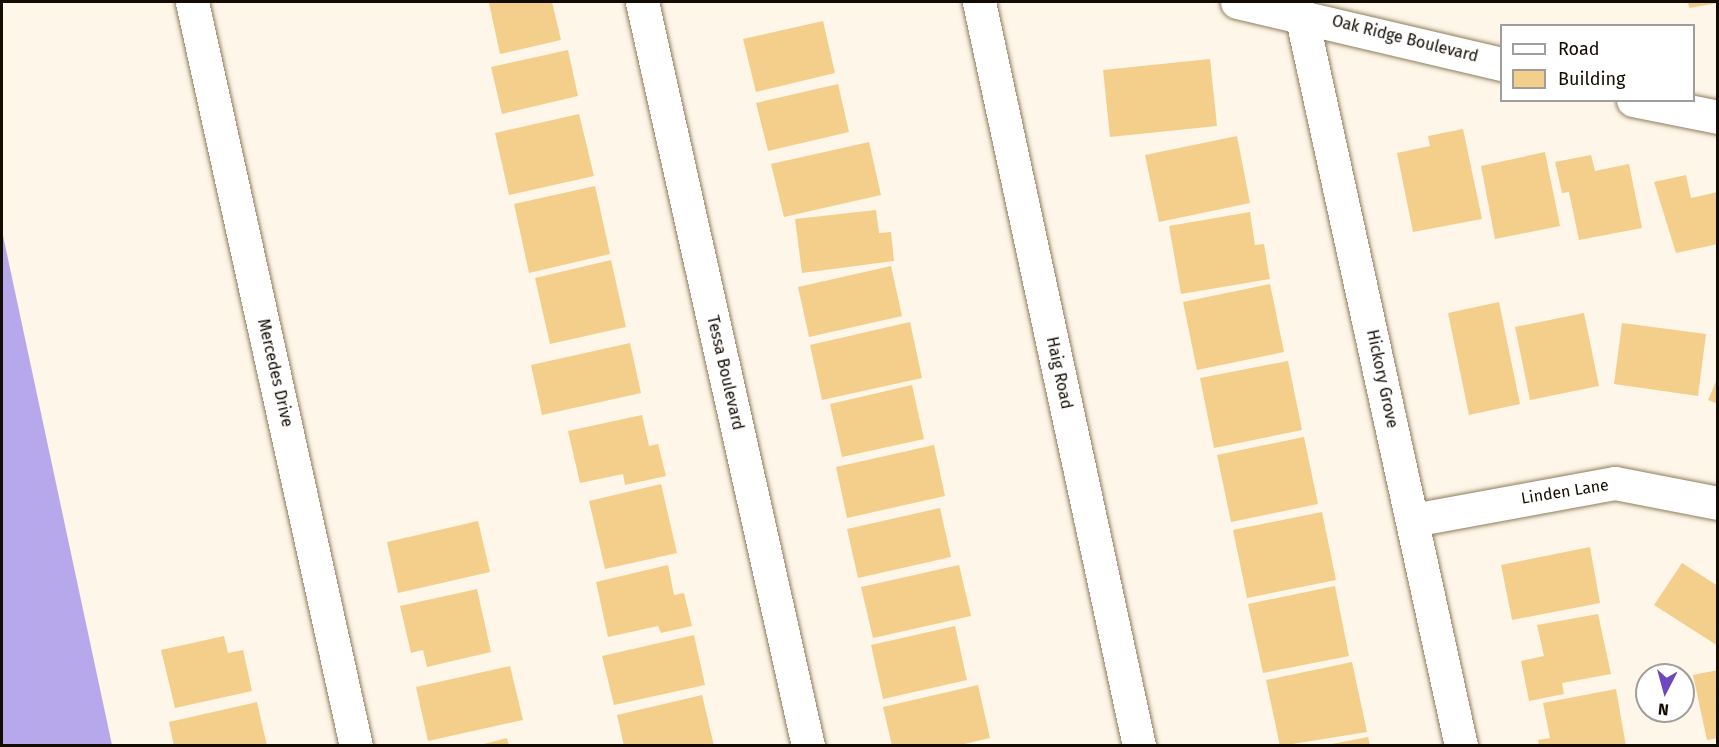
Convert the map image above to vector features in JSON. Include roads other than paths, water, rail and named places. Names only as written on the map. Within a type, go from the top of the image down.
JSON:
[{"type":"street","name":"Mercedes Drive","points":[[192,2],[356,746]]},
{"type":"street","name":"Tessa Boulevard","points":[[642,2],[808,746]]},
{"type":"street","name":"Haig Road","points":[[979,2],[1139,746]]},
{"type":"street","name":"Oak Ridge Boulevard","points":[[1238,2],[1301,14],[1500,64]]},
{"type":"street","name":"Hickory Grove","points":[[1301,14],[1461,746]]},
{"type":"street","points":[[1643,102],[1718,117]]},
{"type":"street","name":"Linden Lane","points":[[1413,520],[1615,483],[1718,503]]}]
